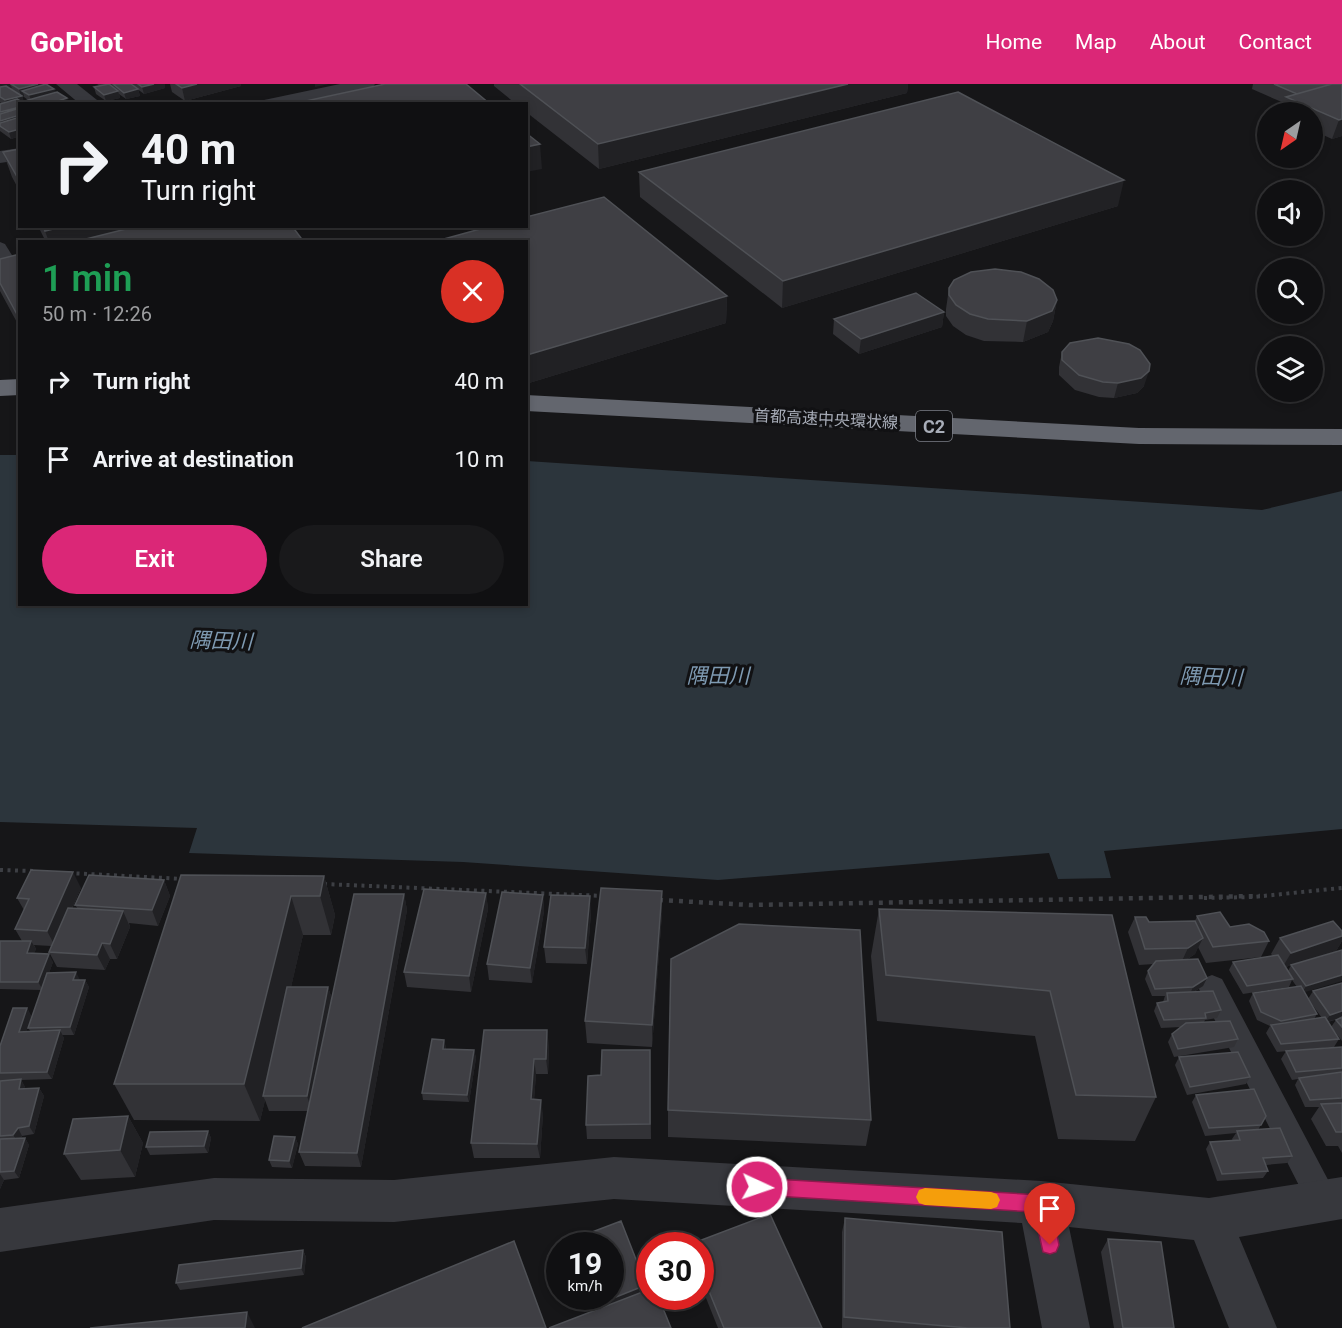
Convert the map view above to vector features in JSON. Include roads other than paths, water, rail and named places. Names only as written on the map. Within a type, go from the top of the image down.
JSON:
[{"type":"highway","points":[[0,387],[18,387]]},
{"type":"highway","points":[[0,395],[18,395]]},
{"type":"highway","name":"首都高速中央環状線","points":[[528,396],[1141,428],[1342,430]]},
{"type":"highway","name":"首都高速中央環状線","points":[[528,403],[1127,435],[1342,437]]},
{"type":"street","points":[[65,84],[90,102]]},
{"type":"street","points":[[280,102],[366,84]]},
{"type":"street","points":[[0,157],[18,154]]},
{"type":"street","points":[[0,1230],[214,1199],[394,1201],[614,1178],[1041,1203],[1209,1220],[1333,1200]]},
{"type":"street","points":[[1041,1203],[1066,1328]]},
{"type":"street","points":[[1209,1220],[1253,1328]]},
{"type":"lane","points":[[0,248],[7,260],[0,265]]},
{"type":"lane","points":[[1212,987],[1333,1200]]},
{"type":"water","name":"隅田川","points":[[0,455],[18,455],[18,606],[528,606],[528,461],[1262,510],[1342,491],[1342,829],[1104,851],[1111,878],[1058,879],[1049,853],[718,880],[463,862],[189,853],[197,828],[0,822]]}]
